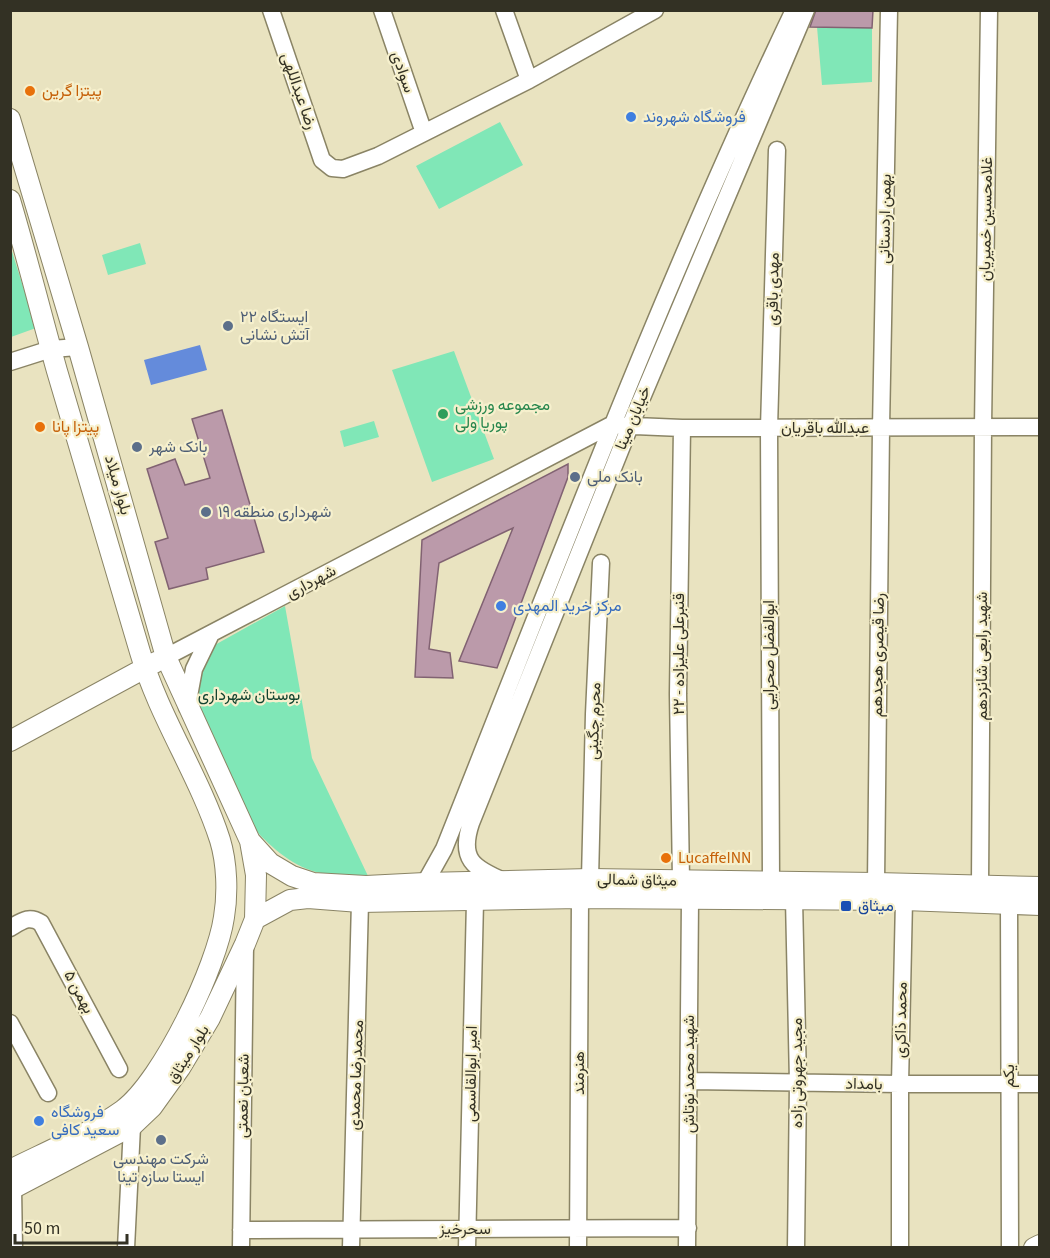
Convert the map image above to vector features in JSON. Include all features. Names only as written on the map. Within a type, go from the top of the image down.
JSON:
[{"type":"main road","name":"بلوار میلاد","points":[[10,119],[78,347],[166,657],[250,841]]},
{"type":"main road","points":[[10,200],[32,194]]},
{"type":"main road","name":"بلوار میلاد","points":[[10,200],[51,349],[145,669],[207,806],[221,843],[227,891]]},
{"type":"main road","name":"شهرداری","points":[[10,741],[166,657]]},
{"type":"main road","name":"میثاق شمالی","points":[[250,841],[270,863],[292,876],[313,883],[425,892],[475,901],[580,898],[794,899],[1040,905]]},
{"type":"main road","name":"بلوار میثاق","points":[[11,1182],[132,1126],[152,1107],[180,1068],[210,1018],[255,919],[256,875],[250,841]]},
{"type":"main road","name":"میثاق شمالی","points":[[255,919],[290,900],[308,898],[360,902],[504,881],[590,879],[771,881],[1040,887]]},
{"type":"main road","name":"بلوار میثاق","points":[[11,1182],[124,1109],[140,1093],[167,1055],[193,1006],[216,951],[224,919],[227,891]]},
{"type":"main road","points":[[1034,1248],[1040,1245]]},
{"type":"street","name":"رضا عبداللهی","points":[[271,10],[322,160],[332,168],[342,169],[378,156],[424,133]]},
{"type":"street","name":"سوادی","points":[[382,10],[424,133]]},
{"type":"street","points":[[504,10],[529,80]]},
{"type":"street","points":[[424,133],[529,80],[655,10]]},
{"type":"street","name":"خیابان مینا","points":[[425,892],[611,425],[757,87],[794,10]]},
{"type":"street","name":"خیابان مینا","points":[[504,881],[480,871],[470,860],[467,836],[630,426],[806,10]]},
{"type":"street","name":"بهمن اردستانی","points":[[881,428],[889,10]]},
{"type":"street","name":"غلامحسین خمیریان","points":[[983,427],[989,10]]},
{"type":"street","name":"مهدی باقری","points":[[769,428],[777,150]]},
{"type":"street","points":[[10,362],[51,349],[78,347]]},
{"type":"street","name":"عبدالله باقریان","points":[[611,425],[682,428],[1040,427]]},
{"type":"street","name":"شهرداری","points":[[166,657],[611,425]]},
{"type":"street","name":"شهید رابعی شانزدهم","points":[[980,885],[983,427]]},
{"type":"street","name":"قنبرعلی علیزاده - ۲۲","points":[[681,880],[678,694],[682,428]]},
{"type":"street","name":"ابوالفضل صحرایی","points":[[769,428],[771,881]]},
{"type":"street","name":"رضا قیصری هجدهم","points":[[876,883],[881,428]]},
{"type":"street","name":"محرم چگینی","points":[[590,879],[601,563]]},
{"type":"street","points":[[187,707],[194,669],[211,634]]},
{"type":"street","name":"هنرمند","points":[[578,1248],[580,898]]},
{"type":"street","name":"مجید جهروتی زاده","points":[[794,899],[798,1082],[796,1248]]},
{"type":"street","name":"شهید محمد نوتاش","points":[[687,1248],[690,900]]},
{"type":"street","name":"محمد ذاکری","points":[[900,1248],[900,1084],[904,900]]},
{"type":"street","name":"امیر ابوالقاسمی","points":[[467,1248],[475,901]]},
{"type":"street","name":"محمدرضا محمدی","points":[[351,1248],[360,902]]},
{"type":"street","name":"یکم","points":[[1009,904],[1010,1248]]},
{"type":"street","name":"بهمن ۵","points":[[10,928],[27,918],[41,923],[120,1069]]},
{"type":"street","name":"شعبان نعمتی","points":[[241,1248],[245,944]]},
{"type":"street","points":[[10,1023],[48,1093]]},
{"type":"street","name":"بامداد","points":[[689,1081],[1040,1084]]},
{"type":"street","points":[[126,1248],[132,1126]]},
{"type":"street","points":[[11,1182],[14,1248]]},
{"type":"street","name":"سحرخیز","points":[[241,1230],[688,1228]]},
{"type":"green space","points":[[817,27],[872,28],[872,82],[822,85]]},
{"type":"green space","points":[[500,122],[523,165],[439,209],[416,166]]},
{"type":"green space","points":[[140,243],[146,264],[108,275],[102,255]]},
{"type":"green space","points":[[10,245],[36,328],[11,337],[10,337]]},
{"type":"green space","name":"مجموعه ورزشی پوریا ولی","points":[[454,351],[494,459],[432,482],[392,370]]},
{"type":"green space","points":[[374,421],[379,437],[344,447],[340,431]]},
{"type":"green space","name":"بوستان شهرداری","points":[[285,606],[312,758],[368,876],[332,875],[310,870],[278,852],[261,835],[245,818],[195,701],[200,672],[213,646]]},
{"type":"water","points":[[200,345],[207,370],[151,385],[144,360]]},
{"type":"building","points":[[816,10],[873,10],[872,28],[810,27]]},
{"type":"building","name":"شهرداری منطقه ۱۹","points":[[222,410],[264,552],[206,568],[208,579],[169,589],[155,542],[168,538],[147,469],[175,459],[185,485],[210,478],[192,419]]},
{"type":"building","name":"مرکز خرید المهدی","points":[[568,464],[568,477],[497,668],[459,661],[513,528],[439,563],[429,649],[450,653],[453,678],[415,677],[422,540]]},
{"type":"place","name":"پیتزا گرین","points":[[30,91]]},
{"type":"place","name":"فروشگاه شهروند","points":[[631,117]]},
{"type":"place","name":"ایستگاه ۲۲ آتش نشانی","points":[[228,326]]},
{"type":"place","name":"مجموعه ورزشی پوریا ولی","points":[[443,414]]},
{"type":"place","name":"پیتزا پانا","points":[[40,427]]},
{"type":"place","name":"بانک شهر","points":[[137,447]]},
{"type":"place","name":"بانک ملی","points":[[575,477]]},
{"type":"place","name":"شهرداری منطقه ۱۹","points":[[206,512]]},
{"type":"place","name":"مرکز خرید المهدی","points":[[501,606]]},
{"type":"place","name":"LucaffeINN","points":[[666,858]]},
{"type":"place","name":"میثاق","points":[[846,906]]},
{"type":"place","name":"فروشگاه سعید کافی","points":[[39,1121]]},
{"type":"place","name":"شرکت مهندسی ایستا سازه تینا","points":[[161,1140]]}]
